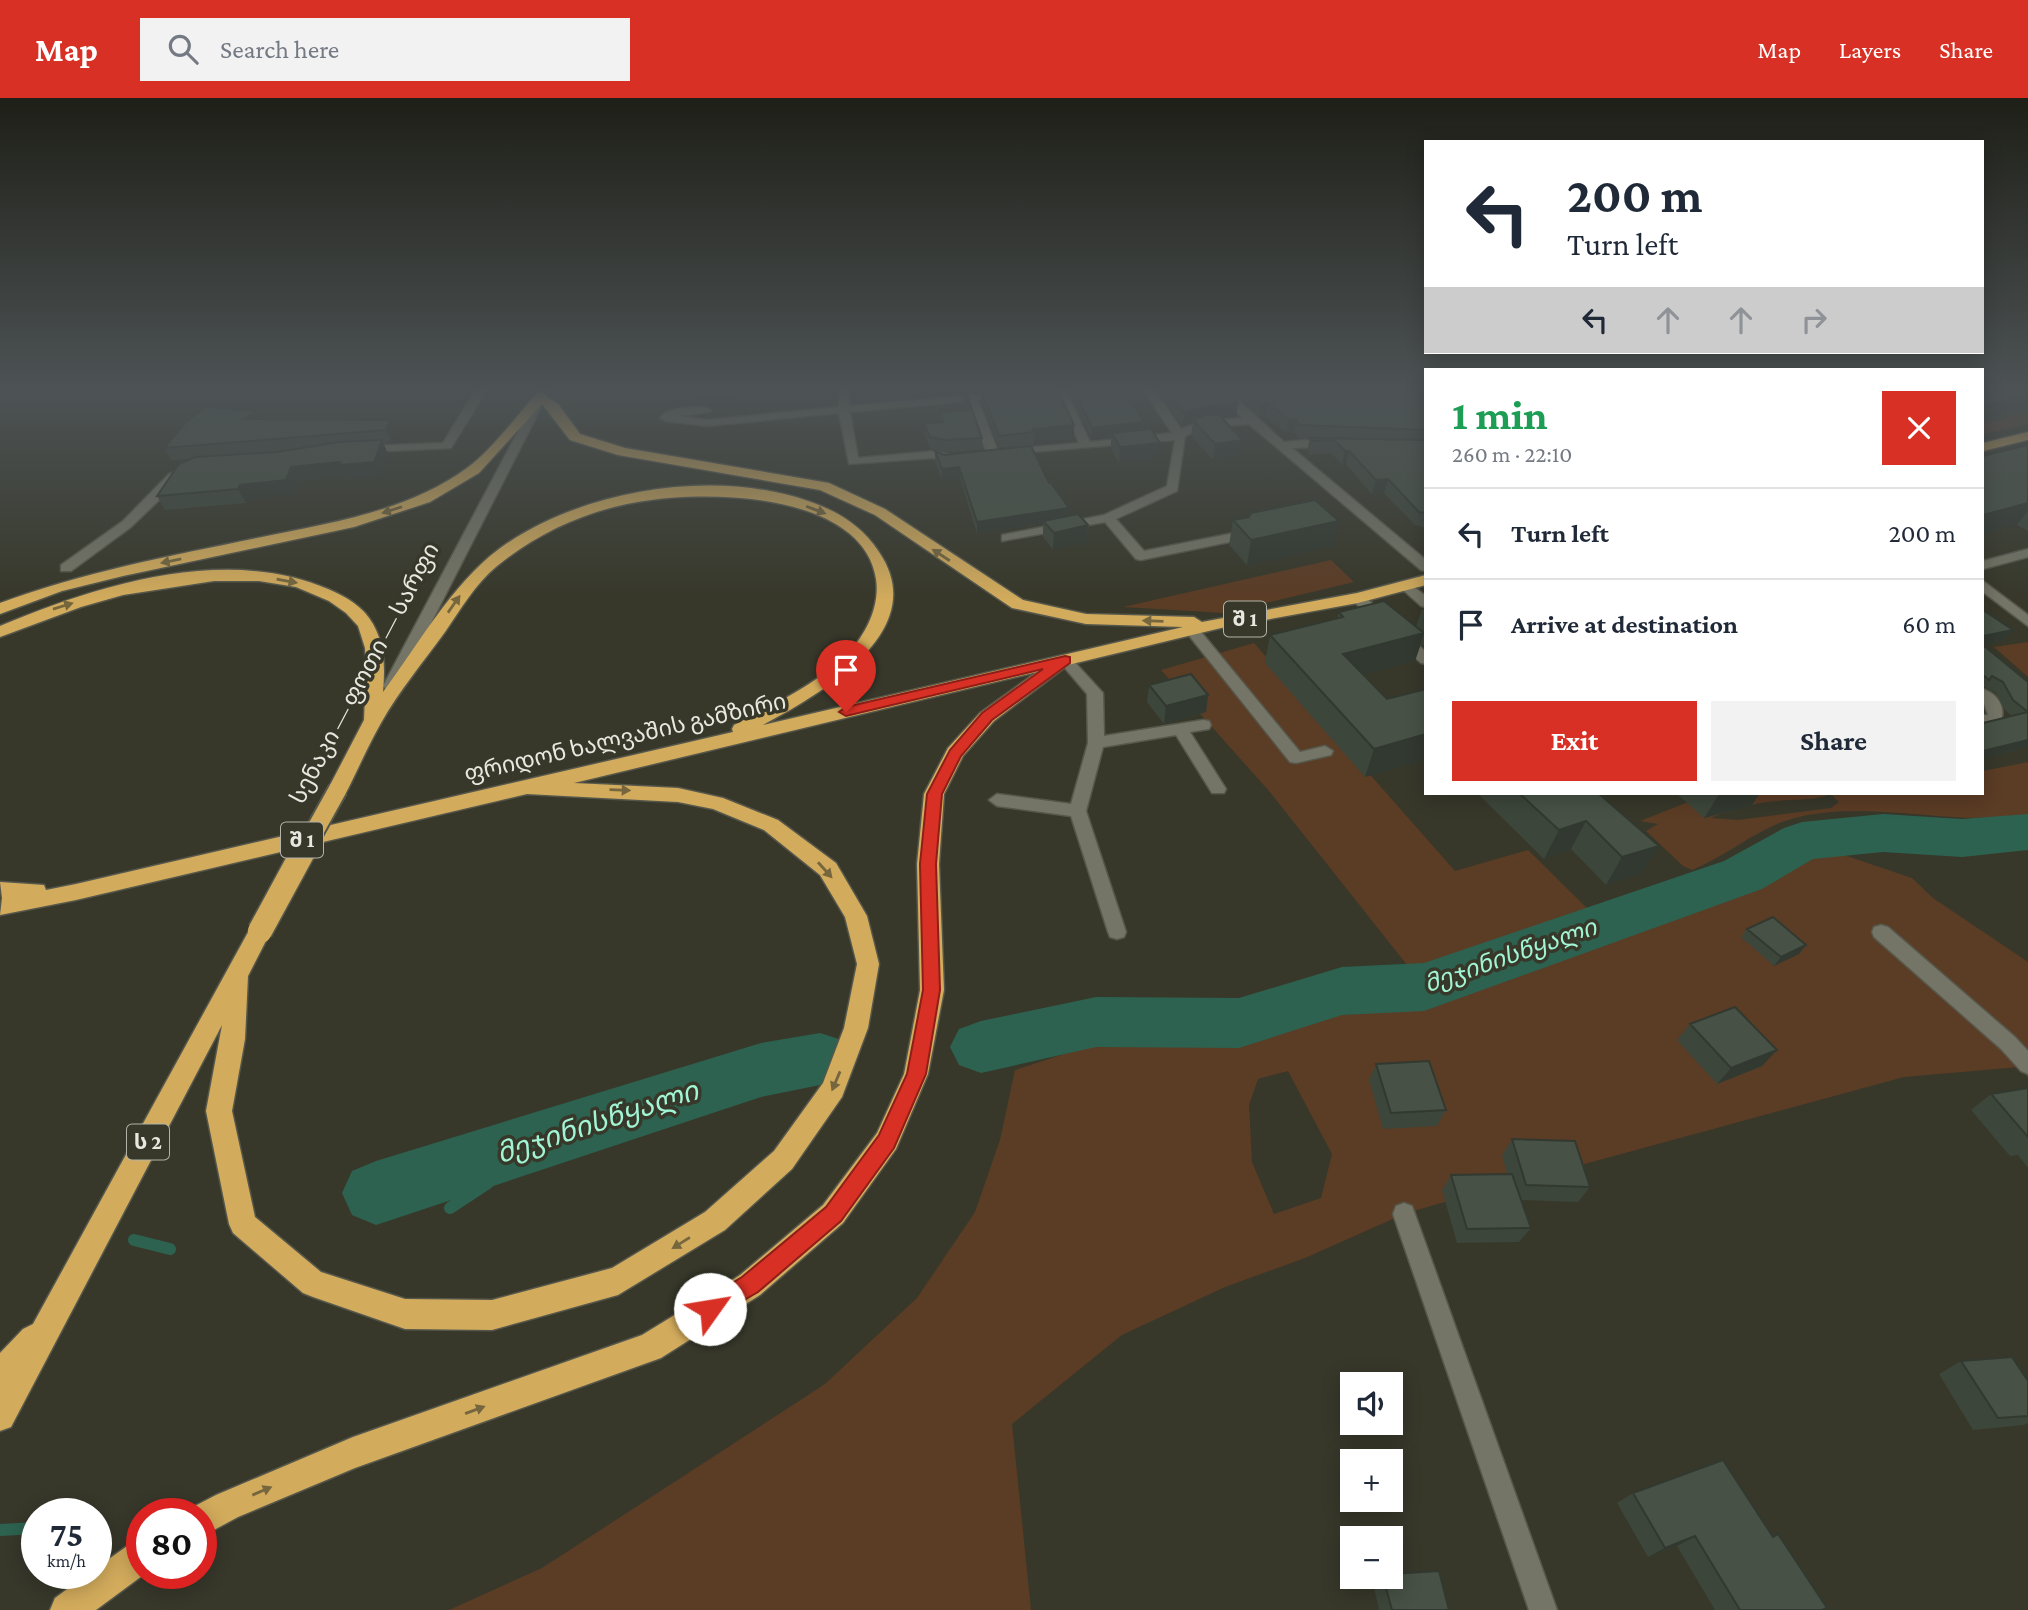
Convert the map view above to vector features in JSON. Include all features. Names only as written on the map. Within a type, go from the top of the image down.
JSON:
[{"type":"highway","points":[[0,609],[57,588],[96,578],[354,522],[425,499],[474,470],[484,459]]},
{"type":"highway","points":[[662,459],[824,486],[880,512],[1018,604],[1086,619],[1221,623]]},
{"type":"highway","points":[[373,720],[475,577],[493,560],[543,528],[620,501],[697,491],[764,495],[815,508],[850,528],[876,555],[884,574],[886,590],[881,615],[866,642],[836,671],[793,701],[715,743]]},
{"type":"highway","points":[[0,632],[44,612],[124,589],[179,579],[248,576],[288,580],[328,594],[353,609],[366,626],[376,662],[373,720]]},
{"type":"highway","name":"ფრიდონ ხალვაშის გამზირი","points":[[0,907],[76,892],[527,788],[1221,623],[1358,598],[1424,581]]},
{"type":"highway","points":[[217,1512],[353,1453],[650,1347],[750,1284],[833,1214],[887,1141],[916,1074],[932,990],[928,864],[934,794],[955,753],[987,716],[1065,660]]},
{"type":"highway","name":"სენაკი — ფოთი — სარფი","points":[[0,1416],[373,720]]},
{"type":"highway","points":[[236,976],[233,1039],[219,1111],[243,1224],[313,1283],[405,1314],[492,1315],[618,1281],[715,1222],[783,1160],[833,1089],[856,1028],[868,964],[856,916],[828,869],[771,825],[746,813],[678,795],[527,788]]},
{"type":"highway","points":[[0,890],[76,892]]},
{"type":"highway","points":[[0,1376],[59,1308]]},
{"type":"highway","points":[[67,1610],[126,1568]]},
{"type":"street","name":"სენაკი — ფოთი — სარფი","points":[[373,720],[509,459]]},
{"type":"street","points":[[852,459],[853,462],[888,459]]},
{"type":"street","points":[[1007,538],[1108,518],[1173,488],[1178,459]]},
{"type":"street","points":[[1297,459],[1424,565]]},
{"type":"street","points":[[66,568],[127,524],[173,477],[191,470]]},
{"type":"street","points":[[1108,518],[1141,556],[1239,536]]},
{"type":"street","points":[[1984,565],[2028,553]]},
{"type":"street","points":[[1407,586],[1424,601]]},
{"type":"street","points":[[1984,586],[2028,622]]},
{"type":"street","points":[[1358,598],[1424,658]]},
{"type":"street","points":[[1192,630],[1296,758],[1325,751]]},
{"type":"street","points":[[1065,660],[1095,693],[1096,743],[1077,811],[1117,932]]},
{"type":"street","points":[[1984,695],[1991,699],[1997,710],[1995,719],[1984,720]]},
{"type":"street","points":[[1096,743],[1203,725]]},
{"type":"street","points":[[1180,729],[1217,789]]},
{"type":"street","points":[[996,800],[1077,811]]},
{"type":"street","points":[[1881,932],[2008,1043],[2028,1065]]},
{"type":"street","points":[[1404,1214],[1543,1610]]},
{"type":"shaded area","points":[[1331,560],[1354,582],[1223,613],[1123,607]]},
{"type":"shaded area","points":[[2028,642],[2028,677],[1994,647]]},
{"type":"shaded area","points":[[1254,643],[1455,871],[1528,850],[1592,913],[1539,941],[1415,975],[1269,791],[1161,670]]},
{"type":"shaded area","points":[[2028,762],[2028,815],[1972,818],[1864,811],[1820,813],[1777,824],[1692,870],[1683,866],[1646,831],[1658,824],[1640,821],[1706,795],[1828,795],[1751,805],[1711,818],[1738,820],[1831,808],[1839,802],[1832,795],[1984,795],[1984,771]]},
{"type":"shaded area","points":[[1820,847],[1912,878],[1933,898],[2028,962],[2028,1078],[2019,1067],[1904,1077],[1434,1205],[1404,1214],[1305,1258],[1225,1287],[1122,1335],[1012,1424],[1031,1610],[449,1610],[542,1568],[825,1384],[917,1298],[975,1212],[1000,1140],[1015,1070],[1122,1035],[1248,1042],[1313,1018],[1392,1010],[1728,893]],"holes":[[[1288,1071],[1332,1154],[1321,1198],[1274,1214],[1252,1162],[1249,1105],[1258,1079]]]},
{"type":"building","points":[[191,459],[375,459],[374,462],[291,467],[286,480],[240,485],[238,489],[157,496],[179,464]]},
{"type":"building","points":[[938,459],[1037,459],[1049,483],[1069,508],[977,522],[959,467],[942,469]]},
{"type":"building","points":[[1356,459],[1424,459],[1424,513],[1419,512],[1388,479],[1376,480]]},
{"type":"building","points":[[1984,459],[2028,459],[2028,503],[1984,515]]},
{"type":"building","points":[[1315,500],[1339,521],[1251,540],[1233,520],[1249,517],[1251,513]]},
{"type":"building","points":[[1078,514],[1088,525],[1054,533],[1043,521]]},
{"type":"building","points":[[1384,601],[1424,633],[1343,654],[1387,699],[1424,690],[1424,735],[1374,749],[1270,635],[1343,617],[1339,612]]},
{"type":"building","points":[[1984,611],[2013,630],[1984,636]]},
{"type":"building","points":[[1984,646],[2028,682],[2028,712],[2013,700],[2003,682],[1992,676],[1989,680],[1984,676]]},
{"type":"building","points":[[1191,674],[1208,695],[1166,706],[1149,685]]},
{"type":"building","points":[[2028,712],[2028,740],[1984,751],[1984,723]]},
{"type":"building","points":[[1521,795],[1600,795],[1659,846],[1622,857],[1586,821],[1559,830]]},
{"type":"building","points":[[1773,917],[1806,945],[1781,957],[1747,929]]},
{"type":"building","points":[[1735,1007],[1777,1050],[1731,1068],[1690,1024]]},
{"type":"building","points":[[1429,1061],[1446,1110],[1391,1113],[1376,1064]]},
{"type":"building","points":[[2028,1088],[2028,1137],[1991,1094]]},
{"type":"building","points":[[1512,1139],[1575,1141],[1590,1187],[1526,1185]]},
{"type":"building","points":[[1512,1174],[1531,1228],[1467,1229],[1451,1175]]},
{"type":"building","points":[[2012,1357],[2028,1381],[2028,1416],[1998,1418],[1961,1361]]},
{"type":"building","points":[[1723,1460],[1773,1537],[1778,1534],[1827,1608],[1740,1610],[1695,1536],[1665,1548],[1633,1493]]},
{"type":"building","points":[[1439,1571],[1449,1610],[1392,1610],[1386,1589],[1403,1589],[1403,1573]]},
{"type":"waterway","name":"მეჯინისწყალი","points":[[981,1047],[1096,1022],[1239,1023],[1342,991],[1424,987],[1743,875],[1802,841],[1883,833],[1962,838],[2028,832]]},
{"type":"waterway","name":"მეჯინისწყალი","points":[[376,1193],[761,1070],[820,1059]]},
{"type":"waterway","points":[[488,1183],[560,1135]]},
{"type":"waterway","points":[[450,1208],[488,1183]]},
{"type":"waterway","points":[[134,1240],[170,1249]]},
{"type":"waterway","points":[[0,1530],[21,1529]]},
{"type":"route","points":[[710,1309],[750,1284],[833,1214],[887,1141],[916,1074],[932,990],[928,864],[934,794],[955,753],[987,716],[1065,660],[846,712]]}]
